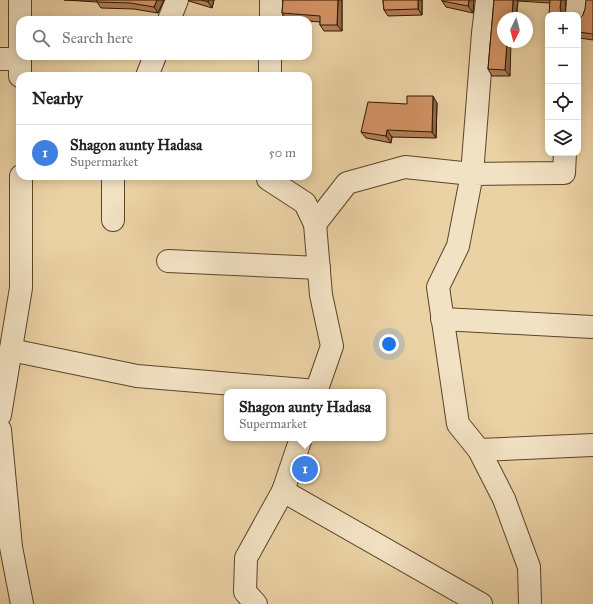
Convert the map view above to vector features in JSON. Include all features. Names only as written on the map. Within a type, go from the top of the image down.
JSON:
[{"type":"street","points":[[18,16],[20,0]]},
{"type":"street","points":[[171,16],[177,0]]},
{"type":"street","points":[[271,0],[271,16]]},
{"type":"street","points":[[487,0],[472,174],[458,246],[438,287],[458,424],[479,450],[504,499],[529,567],[530,604]]},
{"type":"street","points":[[577,12],[578,0]]},
{"type":"street","points":[[13,65],[16,37]]},
{"type":"street","points":[[149,72],[153,60]]},
{"type":"street","points":[[270,60],[270,72]]},
{"type":"street","points":[[315,224],[347,183],[405,167],[472,174],[564,173],[565,156]]},
{"type":"street","points":[[0,415],[10,350],[8,316],[21,288],[21,180]]},
{"type":"street","points":[[113,180],[113,220]]},
{"type":"street","points":[[270,180],[305,203],[315,224],[321,295],[332,346],[318,389]]},
{"type":"street","points":[[168,261],[319,268]]},
{"type":"street","points":[[442,319],[592,327]]},
{"type":"street","points":[[10,350],[137,376],[293,389]]},
{"type":"street","points":[[0,430],[11,547],[8,572],[22,604]]},
{"type":"street","points":[[256,604],[245,592],[246,558],[283,491],[300,441]]},
{"type":"street","points":[[479,450],[593,445]]},
{"type":"street","points":[[283,491],[481,604]]},
{"type":"building","points":[[97,0],[157,0],[154,7],[130,3],[97,2]]},
{"type":"building","points":[[283,0],[338,0],[337,25],[320,25],[320,16],[282,13]]},
{"type":"building","points":[[383,0],[418,0],[418,9],[384,10]]},
{"type":"building","points":[[442,0],[469,0],[468,6]]},
{"type":"building","points":[[494,0],[513,0],[512,12],[497,12],[497,48],[507,48],[505,70],[488,69]]},
{"type":"building","points":[[550,0],[561,0],[561,12],[549,12]]},
{"type":"building","points":[[586,0],[593,0],[593,34],[581,32],[581,17],[585,9]]},
{"type":"building","points":[[407,96],[433,96],[432,132],[387,130],[386,136],[361,132],[368,102],[407,104]]},
{"type":"place","name":"Shagon aunty Hadasa","points":[[305,469]]}]
